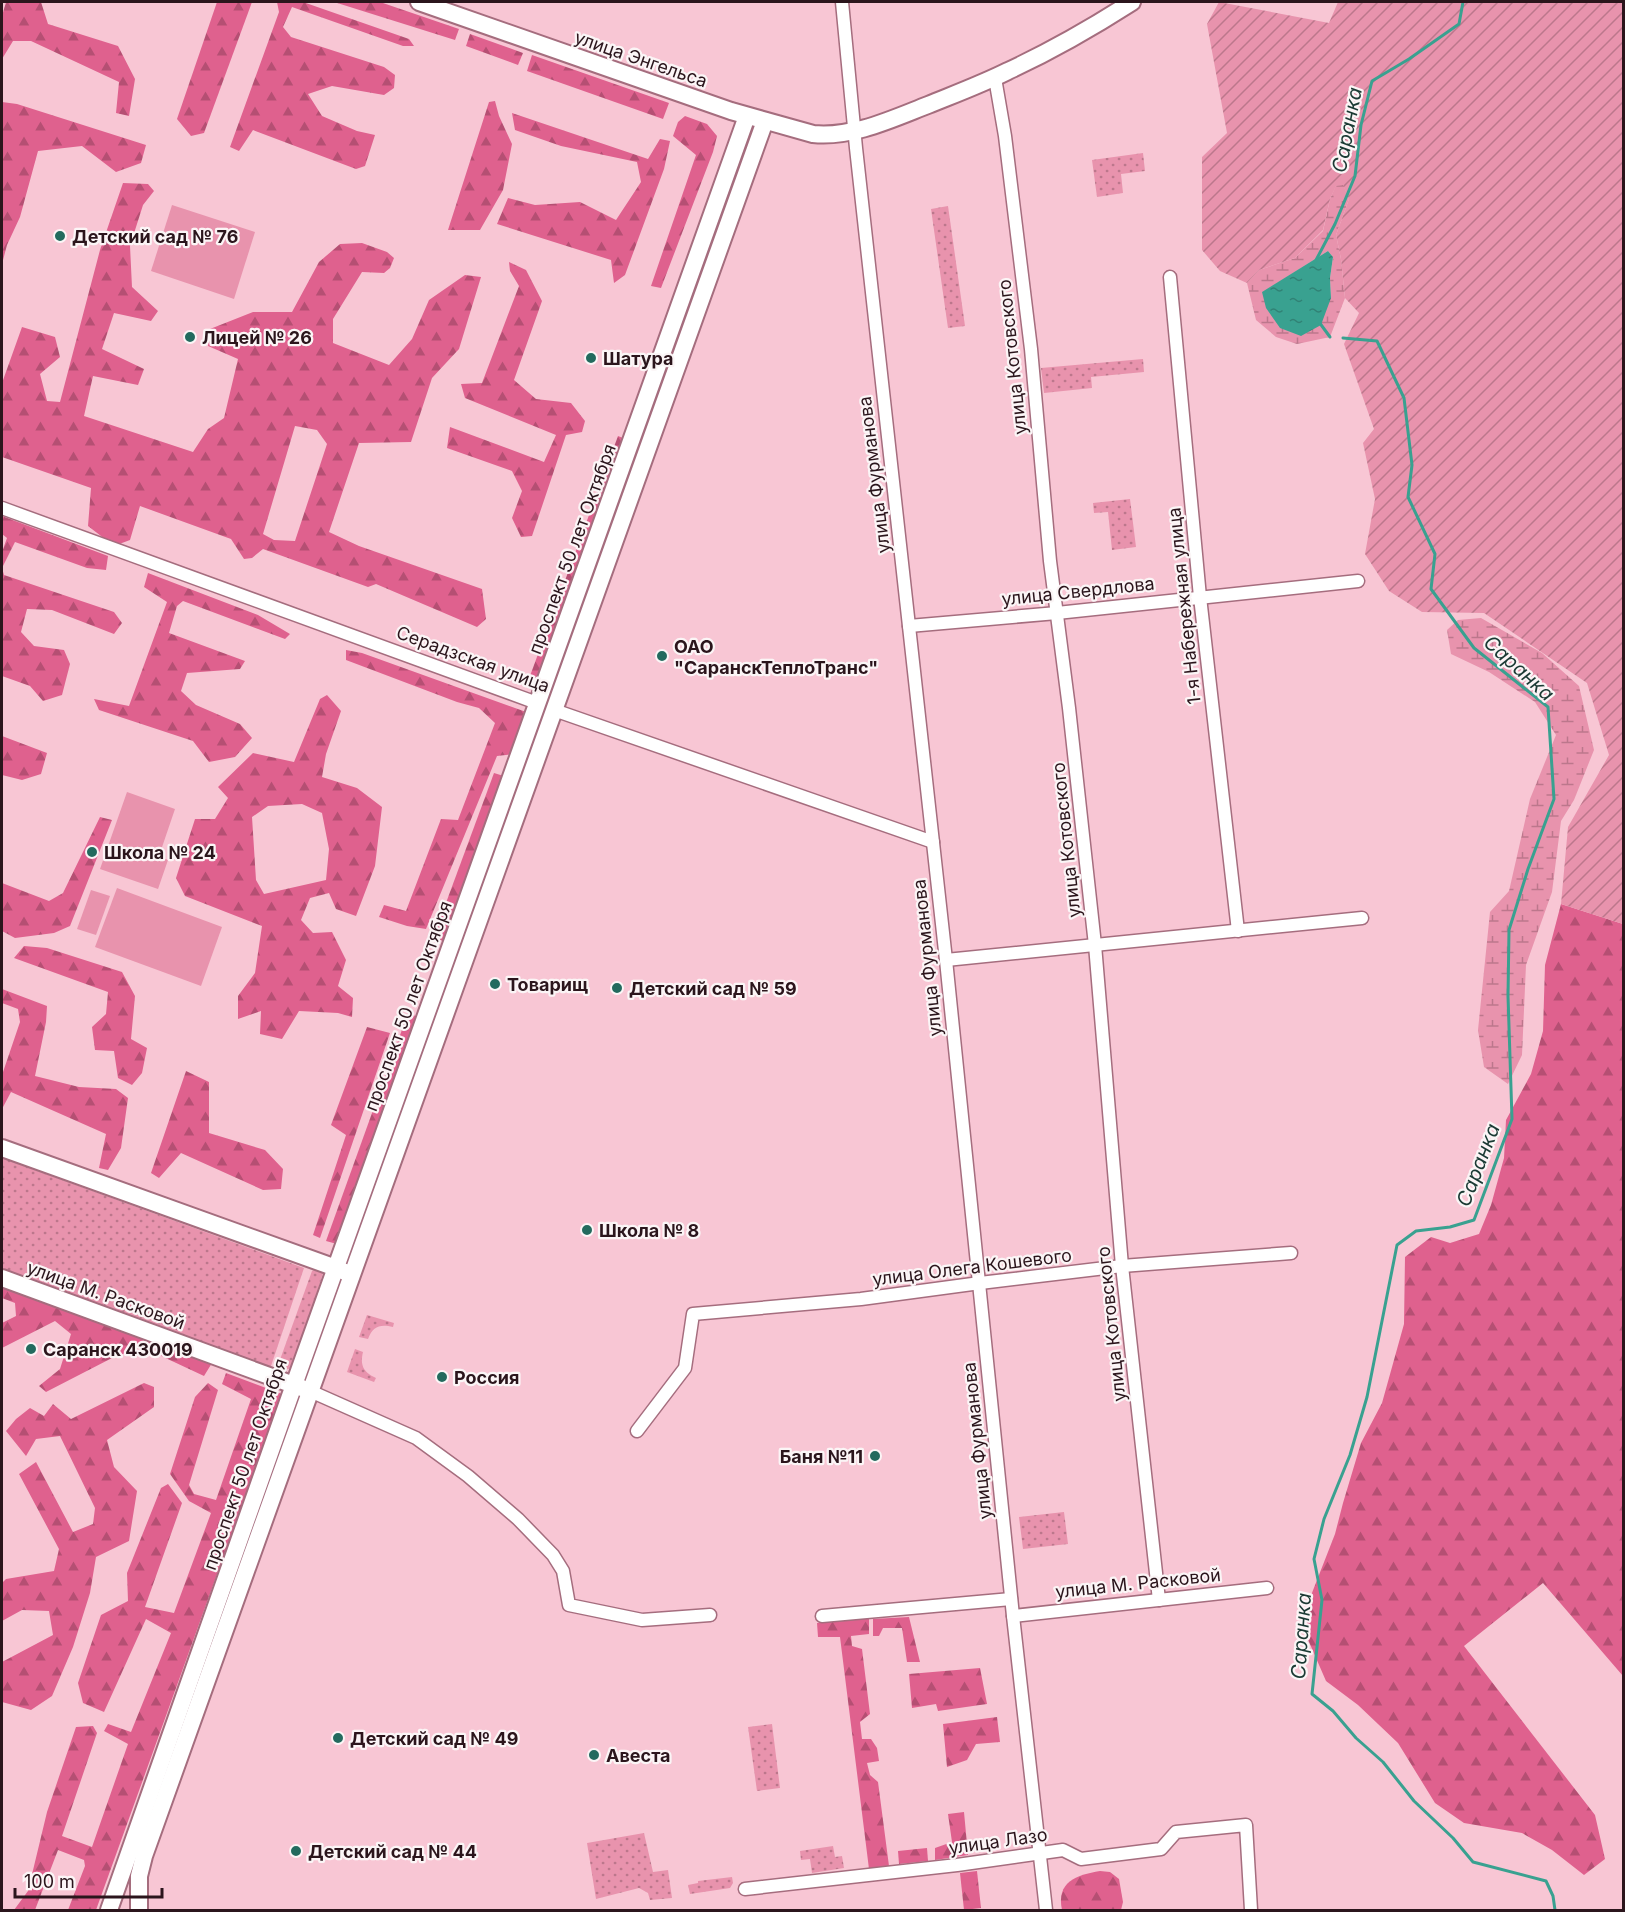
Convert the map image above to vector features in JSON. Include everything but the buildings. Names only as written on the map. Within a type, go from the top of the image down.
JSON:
[{"type":"main road","name":"улица Энгельса","points":[[419,2],[747,116],[813,134],[838,134],[855,130],[909,112],[995,78],[1132,2]]},
{"type":"main road","name":"проспект 50 лет Октября","points":[[110,1911],[294,1385],[747,116]]},
{"type":"main road","name":"проспект 50 лет Октября","points":[[138,1911],[139,1876],[144,1856],[765,121]]},
{"type":"main road","name":"Серадзская улица","points":[[537,703],[554,710]]},
{"type":"main road","points":[[2,1148],[336,1268],[351,1276]]},
{"type":"main road","name":"улица М. Расковой","points":[[2,1278],[310,1391]]},
{"type":"main road","name":"проспект 50 лет Октября","points":[[110,1911],[124,1904],[138,1911]]},
{"type":"street","name":"улица Фурманова","points":[[842,2],[1046,1911]]},
{"type":"street","name":"улица Котовского","points":[[995,78],[1023,285],[1050,561],[1095,945],[1122,1266],[1159,1600]]},
{"type":"street","name":"1-я Набережная улица","points":[[1170,277],[1200,597],[1238,931]]},
{"type":"street","name":"Серадзская улица","points":[[2,508],[537,703]]},
{"type":"street","name":"улица Свердлова","points":[[909,626],[1057,613],[1358,580]]},
{"type":"street","name":"Серадзская улица","points":[[554,710],[933,842]]},
{"type":"street","points":[[946,960],[1362,918]]},
{"type":"street","name":"улица Олега Кошевого","points":[[637,1431],[685,1368],[693,1314],[861,1299],[980,1282],[1122,1266],[1291,1253]]},
{"type":"street","name":"улица М. Расковой","points":[[310,1391],[416,1438],[468,1476],[518,1519],[553,1555],[563,1570],[569,1605],[642,1620],[710,1615]]},
{"type":"street","name":"улица М. Расковой","points":[[1013,1616],[1267,1588]]},
{"type":"street","points":[[822,1616],[1011,1599]]},
{"type":"street","name":"улица Лазо","points":[[745,1889],[1063,1850],[1081,1859],[1161,1849],[1176,1832],[1246,1826],[1251,1911]]},
{"type":"green space","points":[[6,2],[41,2],[48,24],[118,46],[135,79],[129,116],[116,113],[119,82],[31,41],[13,41],[2,59],[2,16]]},
{"type":"green space","points":[[217,2],[252,2],[204,133],[191,136],[177,119]]},
{"type":"green space","points":[[277,2],[303,2],[409,39],[414,46],[403,46],[292,7],[283,27],[291,37],[384,67],[395,75],[394,88],[384,95],[332,86],[308,94],[322,116],[357,131],[375,135],[365,166],[356,169],[253,130],[239,151],[230,147],[279,12]]},
{"type":"green space","points":[[334,2],[380,2],[459,29],[455,40]]},
{"type":"green space","points":[[1219,2],[1329,23],[1338,2],[1623,2],[1623,924],[1561,904],[1568,827],[1609,755],[1587,683],[1484,613],[1422,612],[1389,591],[1365,554],[1375,499],[1363,443],[1374,429],[1344,344],[1359,313],[1345,298],[1336,235],[1349,199],[1343,185],[1336,186],[1330,199],[1323,230],[1295,258],[1259,270],[1247,283],[1220,271],[1202,250],[1202,157],[1227,133],[1207,24]]},
{"type":"green space","points":[[470,34],[523,53],[518,65],[466,46]]},
{"type":"green space","points":[[532,55],[669,103],[663,119],[527,71]]},
{"type":"green space","points":[[495,101],[512,144],[503,190],[480,230],[448,230],[489,102]]},
{"type":"green space","points":[[2,102],[17,104],[146,145],[141,163],[116,172],[82,146],[38,151],[20,217],[7,245],[2,264]]},
{"type":"green space","points":[[512,113],[648,159],[660,139],[670,141],[664,169],[625,275],[614,283],[611,260],[497,224],[508,198],[535,205],[580,202],[616,220],[641,182],[637,162],[561,146],[515,130]]},
{"type":"green space","points":[[685,116],[707,124],[717,136],[661,288],[651,286],[696,155],[673,136],[678,122]]},
{"type":"green space","points":[[1143,153],[1145,171],[1121,174],[1123,193],[1097,197],[1092,160]]},
{"type":"green space","points":[[123,183],[148,184],[154,191],[143,205],[130,246],[132,287],[158,311],[151,321],[114,313],[102,349],[144,369],[138,385],[93,376],[84,416],[193,452],[208,429],[224,418],[238,359],[208,346],[210,329],[253,312],[292,312],[319,262],[340,244],[362,243],[387,252],[394,258],[390,268],[384,273],[362,272],[333,319],[333,343],[389,365],[412,339],[429,300],[465,275],[481,277],[459,349],[432,378],[411,442],[359,443],[329,532],[359,546],[482,589],[486,619],[477,627],[376,584],[368,587],[263,549],[252,558],[244,559],[231,539],[140,506],[130,540],[114,546],[88,526],[91,488],[2,457],[2,383],[22,327],[55,337],[60,357],[40,374],[47,401],[60,402],[100,250]],"holes":[[[295,426],[317,430],[327,444],[295,541],[274,540],[263,534]]]},
{"type":"green space","points":[[1343,184],[1349,199],[1336,235],[1345,298],[1330,337],[1297,344],[1276,337],[1256,320],[1247,283],[1259,270],[1295,258],[1323,231],[1330,199],[1336,185]],"holes":[[[1328,251],[1333,257],[1330,278],[1331,298],[1263,292]]]},
{"type":"green space","points":[[172,205],[255,232],[234,299],[151,271]]},
{"type":"green space","points":[[948,206],[965,326],[948,328],[931,209]]},
{"type":"green space","points":[[509,262],[526,270],[542,301],[514,380],[536,399],[571,403],[585,421],[582,432],[566,435],[532,536],[521,537],[512,518],[522,491],[512,471],[447,448],[450,427],[544,462],[556,435],[465,398],[461,384],[482,383],[519,286],[510,271]]},
{"type":"green space","points":[[1143,359],[1144,372],[1091,377],[1092,388],[1044,393],[1041,368]]},
{"type":"green space","points":[[618,436],[628,440],[539,680],[530,676]]},
{"type":"green space","points":[[1130,499],[1136,547],[1112,550],[1108,512],[1094,513],[1093,503]]},
{"type":"green space","points":[[2,516],[108,556],[106,570],[87,568],[15,542],[2,568],[2,552],[7,538],[2,534]]},
{"type":"green space","points":[[2,568],[4,575],[114,612],[122,623],[114,634],[52,610],[27,609],[21,632],[34,646],[64,650],[70,664],[62,695],[43,701],[30,686],[2,676]]},
{"type":"green space","points":[[148,573],[258,615],[290,634],[285,639],[183,601],[177,606],[169,633],[245,661],[240,669],[187,673],[181,691],[196,705],[240,724],[252,738],[235,757],[209,762],[193,741],[99,710],[94,699],[129,706],[167,602],[144,587]]},
{"type":"green space","points":[[1481,618],[1542,653],[1579,686],[1594,750],[1574,800],[1561,821],[1552,892],[1526,965],[1522,1055],[1508,1084],[1484,1067],[1478,1030],[1490,912],[1509,891],[1530,799],[1556,735],[1535,702],[1489,672],[1451,654],[1447,630],[1458,620]]},
{"type":"green space","points":[[346,650],[362,653],[529,713],[515,754],[497,756],[426,929],[379,917],[384,905],[406,911],[441,819],[458,820],[495,723],[479,708],[457,702],[346,660]]},
{"type":"green space","points":[[327,695],[341,711],[326,754],[322,777],[357,788],[382,807],[375,866],[356,916],[336,909],[329,893],[310,898],[301,920],[313,933],[332,932],[346,960],[338,986],[353,998],[352,1017],[338,1013],[299,1011],[282,1039],[260,1034],[261,1011],[238,1019],[238,996],[255,973],[262,926],[185,896],[176,878],[195,819],[215,819],[228,798],[218,787],[253,753],[294,762],[320,699]],"holes":[[[302,804],[322,813],[329,849],[326,880],[264,894],[256,880],[252,817],[268,806]]]},
{"type":"green space","points":[[2,736],[47,753],[41,774],[22,780],[2,775]]},
{"type":"green space","points":[[494,773],[507,777],[447,942],[433,938]]},
{"type":"green space","points":[[127,792],[175,809],[159,856],[168,860],[158,889],[100,869]]},
{"type":"green space","points":[[100,817],[112,820],[70,926],[54,933],[15,938],[2,931],[2,883],[49,901],[63,893]]},
{"type":"green space","points":[[117,888],[222,927],[201,986],[95,947]]},
{"type":"green space","points":[[91,890],[110,896],[96,935],[77,929]]},
{"type":"green space","points":[[1561,904],[1623,924],[1623,1676],[1543,1583],[1464,1646],[1595,1815],[1605,1859],[1584,1875],[1552,1850],[1522,1833],[1464,1823],[1435,1803],[1398,1743],[1358,1705],[1326,1681],[1306,1635],[1310,1598],[1335,1534],[1361,1443],[1382,1403],[1404,1324],[1405,1257],[1431,1237],[1450,1243],[1479,1234],[1491,1205],[1504,1158],[1506,1120],[1531,1074],[1543,1031],[1545,965]]},
{"type":"green space","points":[[24,946],[47,948],[122,972],[135,996],[131,1039],[147,1048],[142,1073],[132,1085],[118,1078],[114,1051],[95,1050],[92,1027],[106,1014],[108,992],[14,958]]},
{"type":"green space","points":[[2,989],[47,1006],[35,1076],[79,1087],[116,1089],[128,1098],[121,1148],[108,1170],[99,1168],[106,1134],[11,1092],[2,1109],[2,1075],[20,1022],[18,1009],[2,1003]]},
{"type":"green space","points":[[408,1013],[418,1017],[337,1244],[326,1241]]},
{"type":"green space","points":[[367,1027],[390,1033],[320,1238],[313,1235],[346,1135],[331,1125]]},
{"type":"green space","points":[[186,1071],[209,1082],[209,1133],[265,1150],[283,1169],[281,1189],[263,1190],[181,1153],[159,1178],[151,1173]]},
{"type":"green space","points":[[2,1158],[304,1268],[270,1369],[2,1272]]},
{"type":"green space","points":[[317,1268],[323,1273],[294,1366],[282,1370],[277,1368],[312,1271]]},
{"type":"green space","points":[[2,1284],[212,1363],[204,1376],[142,1347],[112,1358],[46,1392],[39,1386],[60,1369],[71,1334],[55,1321],[2,1348],[2,1323],[16,1316],[15,1303],[2,1298]]},
{"type":"green space","points":[[367,1315],[394,1323],[393,1327],[378,1327],[372,1331],[368,1339],[359,1337]]},
{"type":"green space","points":[[355,1349],[363,1352],[364,1368],[376,1378],[374,1382],[347,1372]]},
{"type":"green space","points":[[226,1373],[282,1394],[96,1910],[68,1910],[85,1866],[84,1860],[58,1850],[35,1910],[14,1910],[28,1891],[47,1812],[76,1727],[93,1726],[97,1733],[62,1836],[92,1847],[128,1744],[104,1731],[108,1724],[131,1732],[171,1633],[146,1619],[104,1712],[83,1703],[78,1683],[101,1615],[128,1601],[127,1573],[161,1488],[168,1484],[182,1503],[145,1607],[174,1613],[211,1513],[189,1501],[170,1474],[195,1397],[208,1383],[218,1390],[189,1485],[194,1494],[216,1500],[251,1399],[222,1384]]},
{"type":"green space","points":[[144,1383],[154,1387],[154,1407],[107,1440],[114,1467],[137,1491],[129,1541],[96,1557],[90,1593],[73,1647],[52,1696],[31,1710],[2,1702],[2,1662],[53,1635],[49,1611],[22,1610],[2,1621],[2,1583],[6,1579],[54,1571],[59,1549],[19,1474],[36,1462],[73,1532],[93,1524],[95,1508],[60,1436],[36,1439],[26,1456],[6,1431],[30,1408],[44,1416],[53,1404],[71,1419]]},
{"type":"green space","points":[[1064,1512],[1068,1544],[1023,1549],[1019,1517]]},
{"type":"green space","points":[[869,1616],[869,1634],[851,1636],[852,1646],[862,1649],[870,1714],[860,1722],[862,1739],[871,1739],[877,1748],[879,1761],[867,1763],[870,1775],[878,1782],[889,1866],[869,1869],[840,1637],[818,1637],[817,1623]]},
{"type":"green space","points":[[909,1617],[920,1662],[907,1662],[902,1628],[883,1628],[879,1636],[873,1636],[873,1619]]},
{"type":"green space","points":[[980,1668],[987,1704],[938,1711],[936,1704],[912,1708],[909,1674]]},
{"type":"green space","points":[[997,1717],[1000,1742],[976,1744],[967,1760],[947,1767],[943,1724]]},
{"type":"green space","points":[[772,1724],[780,1788],[757,1791],[748,1727]]},
{"type":"green space","points":[[964,1812],[968,1855],[935,1860],[935,1848],[952,1842],[948,1814]]},
{"type":"green space","points":[[644,1833],[653,1872],[668,1870],[672,1898],[650,1900],[648,1893],[639,1888],[596,1899],[587,1843]]},
{"type":"green space","points":[[833,1846],[835,1857],[842,1856],[844,1868],[812,1873],[810,1859],[801,1860],[800,1851]]},
{"type":"green space","points":[[927,1848],[928,1861],[899,1864],[898,1851]]},
{"type":"green space","points":[[977,1871],[981,1908],[964,1910],[960,1873]]},
{"type":"green space","points":[[1100,1871],[1110,1872],[1119,1879],[1123,1902],[1121,1910],[1062,1910],[1061,1900],[1065,1886],[1083,1875]]},
{"type":"green space","points":[[732,1877],[733,1883],[730,1888],[690,1894],[688,1885],[698,1883],[698,1881]]},
{"type":"water","points":[[1328,251],[1333,257],[1330,278],[1331,298],[1321,325],[1301,336],[1280,328],[1266,308],[1262,292]]},
{"type":"waterway","name":"Саранка","points":[[1315,262],[1335,224],[1355,176],[1361,125],[1372,81],[1409,59],[1459,24],[1463,2]]},
{"type":"waterway","name":"Саранка","points":[[1319,322],[1330,337]]},
{"type":"waterway","name":"Саранка","points":[[1343,338],[1377,341],[1404,398],[1412,465],[1408,497],[1435,554],[1431,589],[1474,648],[1548,707],[1554,799],[1528,869],[1509,930],[1508,996],[1512,1119],[1474,1220],[1450,1227],[1416,1231],[1397,1245],[1367,1397],[1350,1455],[1324,1519],[1314,1559],[1322,1600],[1312,1694],[1333,1711],[1356,1738],[1383,1762],[1414,1801],[1453,1838],[1473,1862],[1546,1881],[1553,1896],[1555,1910]]},
{"type":"place","name":"Детский сад № 76","points":[[60,236]]},
{"type":"place","name":"Лицей № 26","points":[[190,337]]},
{"type":"place","name":"Шатура","points":[[591,358]]},
{"type":"place","name":"ОАО \"СаранскТеплоТранс\"","points":[[662,656]]},
{"type":"place","name":"Школа № 24","points":[[92,852]]},
{"type":"place","name":"Товарищ","points":[[495,984]]},
{"type":"place","name":"Детский сад № 59","points":[[617,988]]},
{"type":"place","name":"Школа № 8","points":[[587,1230]]},
{"type":"place","name":"Саранск 430019","points":[[31,1349]]},
{"type":"place","name":"Россия","points":[[442,1377]]},
{"type":"place","name":"Баня №11","points":[[875,1456]]},
{"type":"place","name":"Детский сад № 49","points":[[338,1738]]},
{"type":"place","name":"Авеста","points":[[594,1755]]},
{"type":"place","name":"Детский сад № 44","points":[[296,1851]]}]
